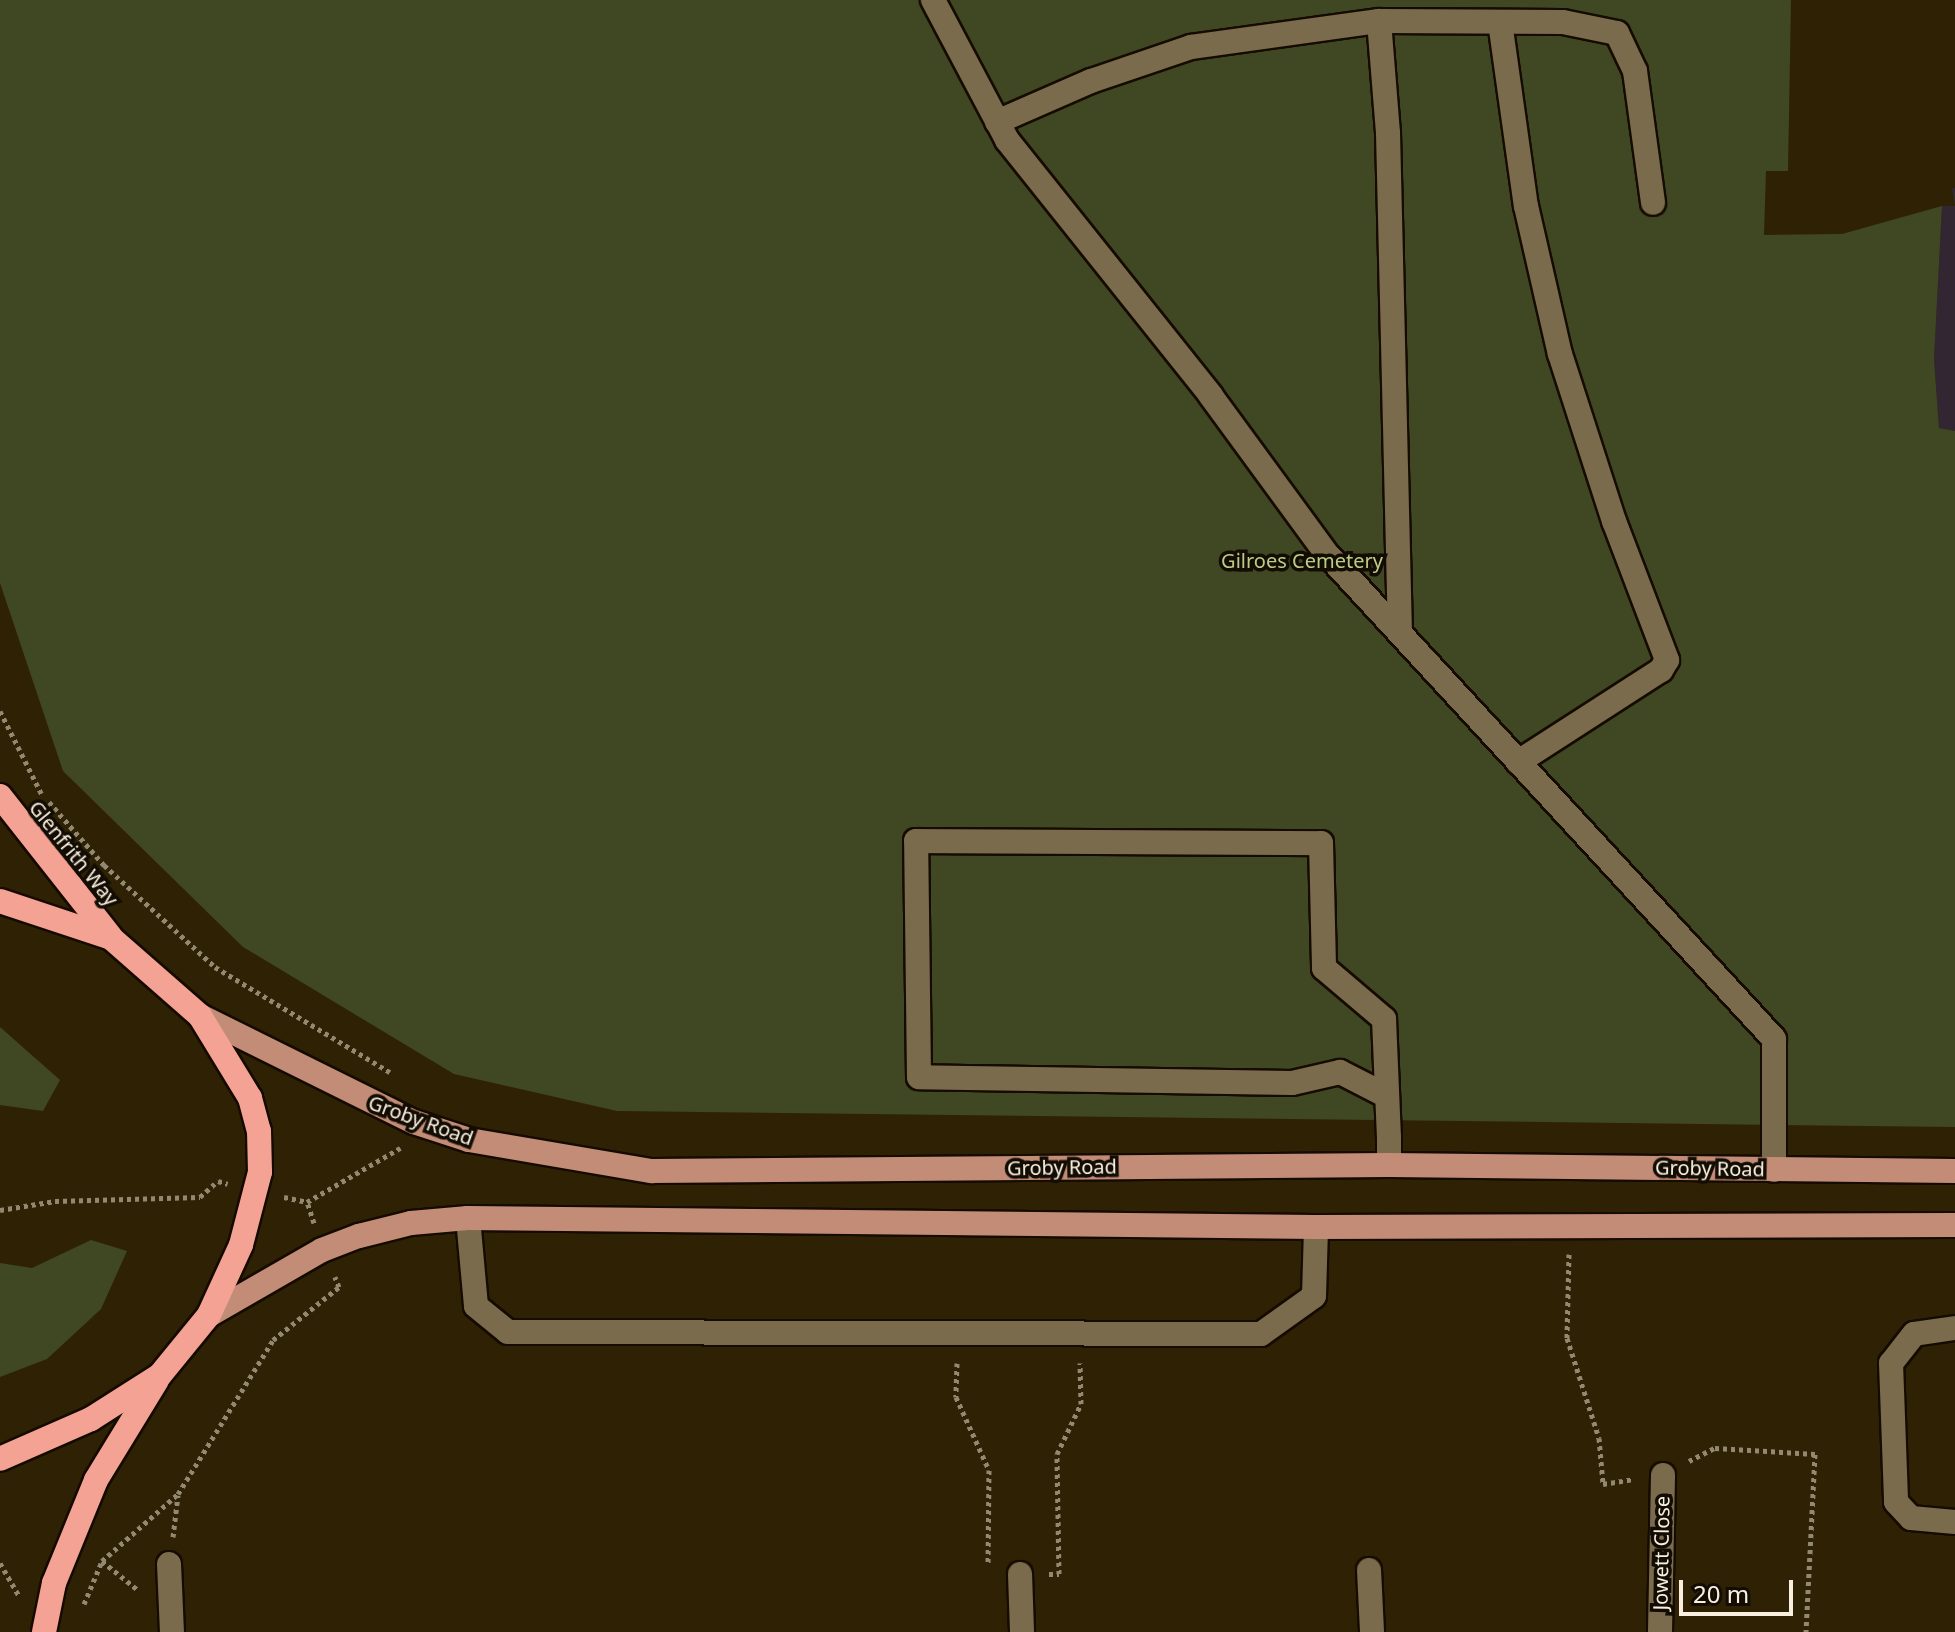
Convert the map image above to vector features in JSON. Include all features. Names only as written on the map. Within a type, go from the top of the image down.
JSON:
[{"type":"highway","name":"Glenfrith Way","points":[[0,796],[111,938]]},
{"type":"highway","points":[[0,901],[111,938],[200,1016],[250,1098],[259,1131],[258,1190],[241,1245],[209,1315],[160,1375],[96,1480],[54,1583],[44,1632]]},
{"type":"highway","points":[[0,1459],[91,1419],[160,1375]]},
{"type":"main road","name":"Groby Road","points":[[200,1016],[414,1122],[469,1140],[651,1171],[1389,1165],[1955,1171]]},
{"type":"main road","points":[[209,1315],[322,1250],[411,1223],[468,1218],[1316,1227],[1955,1225]]},
{"type":"street","points":[[933,0],[997,122],[1325,552],[1774,1039],[1774,1170]]},
{"type":"street","points":[[997,122],[1091,81],[1191,47],[1379,21],[1563,22],[1617,33],[1635,71],[1653,203]]},
{"type":"street","points":[[1379,21],[1388,133],[1400,633]]},
{"type":"street","points":[[1500,22],[1526,206],[1560,354],[1614,521],[1667,660],[1661,670],[1518,762]]},
{"type":"street","points":[[1387,1096],[1340,1072],[1292,1083],[919,1077],[916,841],[1321,843],[1324,968],[1384,1019],[1387,1096],[1389,1165]]},
{"type":"street","points":[[468,1218],[476,1306],[508,1332],[1261,1334],[1314,1296],[1316,1227]]},
{"type":"street","points":[[1955,1328],[1914,1334],[1891,1363],[1896,1502],[1911,1518],[1955,1522]]},
{"type":"street","name":"Jowett Close","points":[[1660,1632],[1663,1475]]},
{"type":"street","points":[[169,1564],[172,1632]]},
{"type":"street","points":[[1369,1570],[1372,1632]]},
{"type":"street","points":[[1020,1574],[1022,1632]]},
{"type":"path","points":[[0,711],[42,795]]},
{"type":"path","points":[[0,1210],[55,1201],[200,1197],[218,1181],[307,1202],[399,1151],[414,1122]]},
{"type":"path","points":[[81,1612],[102,1561],[178,1494],[273,1340],[339,1287],[322,1250],[307,1202]]},
{"type":"path","points":[[1570,1225],[1567,1338],[1599,1438],[1603,1484],[1663,1475],[1715,1448],[1815,1454],[1806,1632]]},
{"type":"path","points":[[958,1334],[956,1397],[989,1470],[988,1575],[1059,1574],[1057,1454],[1081,1404],[1079,1334]]},
{"type":"path","points":[[169,1564],[178,1494]]},
{"type":"shaded area","points":[[1942,206],[1955,206],[1955,431],[1939,428],[1934,359]]},
{"type":"green space","name":"Gilroes Cemetery","points":[[0,0],[1791,0],[1788,171],[1766,171],[1764,235],[1842,234],[1942,206],[1934,359],[1939,428],[1955,431],[1955,1127],[617,1111],[454,1074],[243,947],[63,771],[0,583]]},
{"type":"green space","points":[[0,1027],[60,1080],[43,1111],[0,1105]]},
{"type":"green space","points":[[91,1240],[127,1251],[101,1309],[47,1359],[0,1377],[0,1263],[32,1268]]}]
